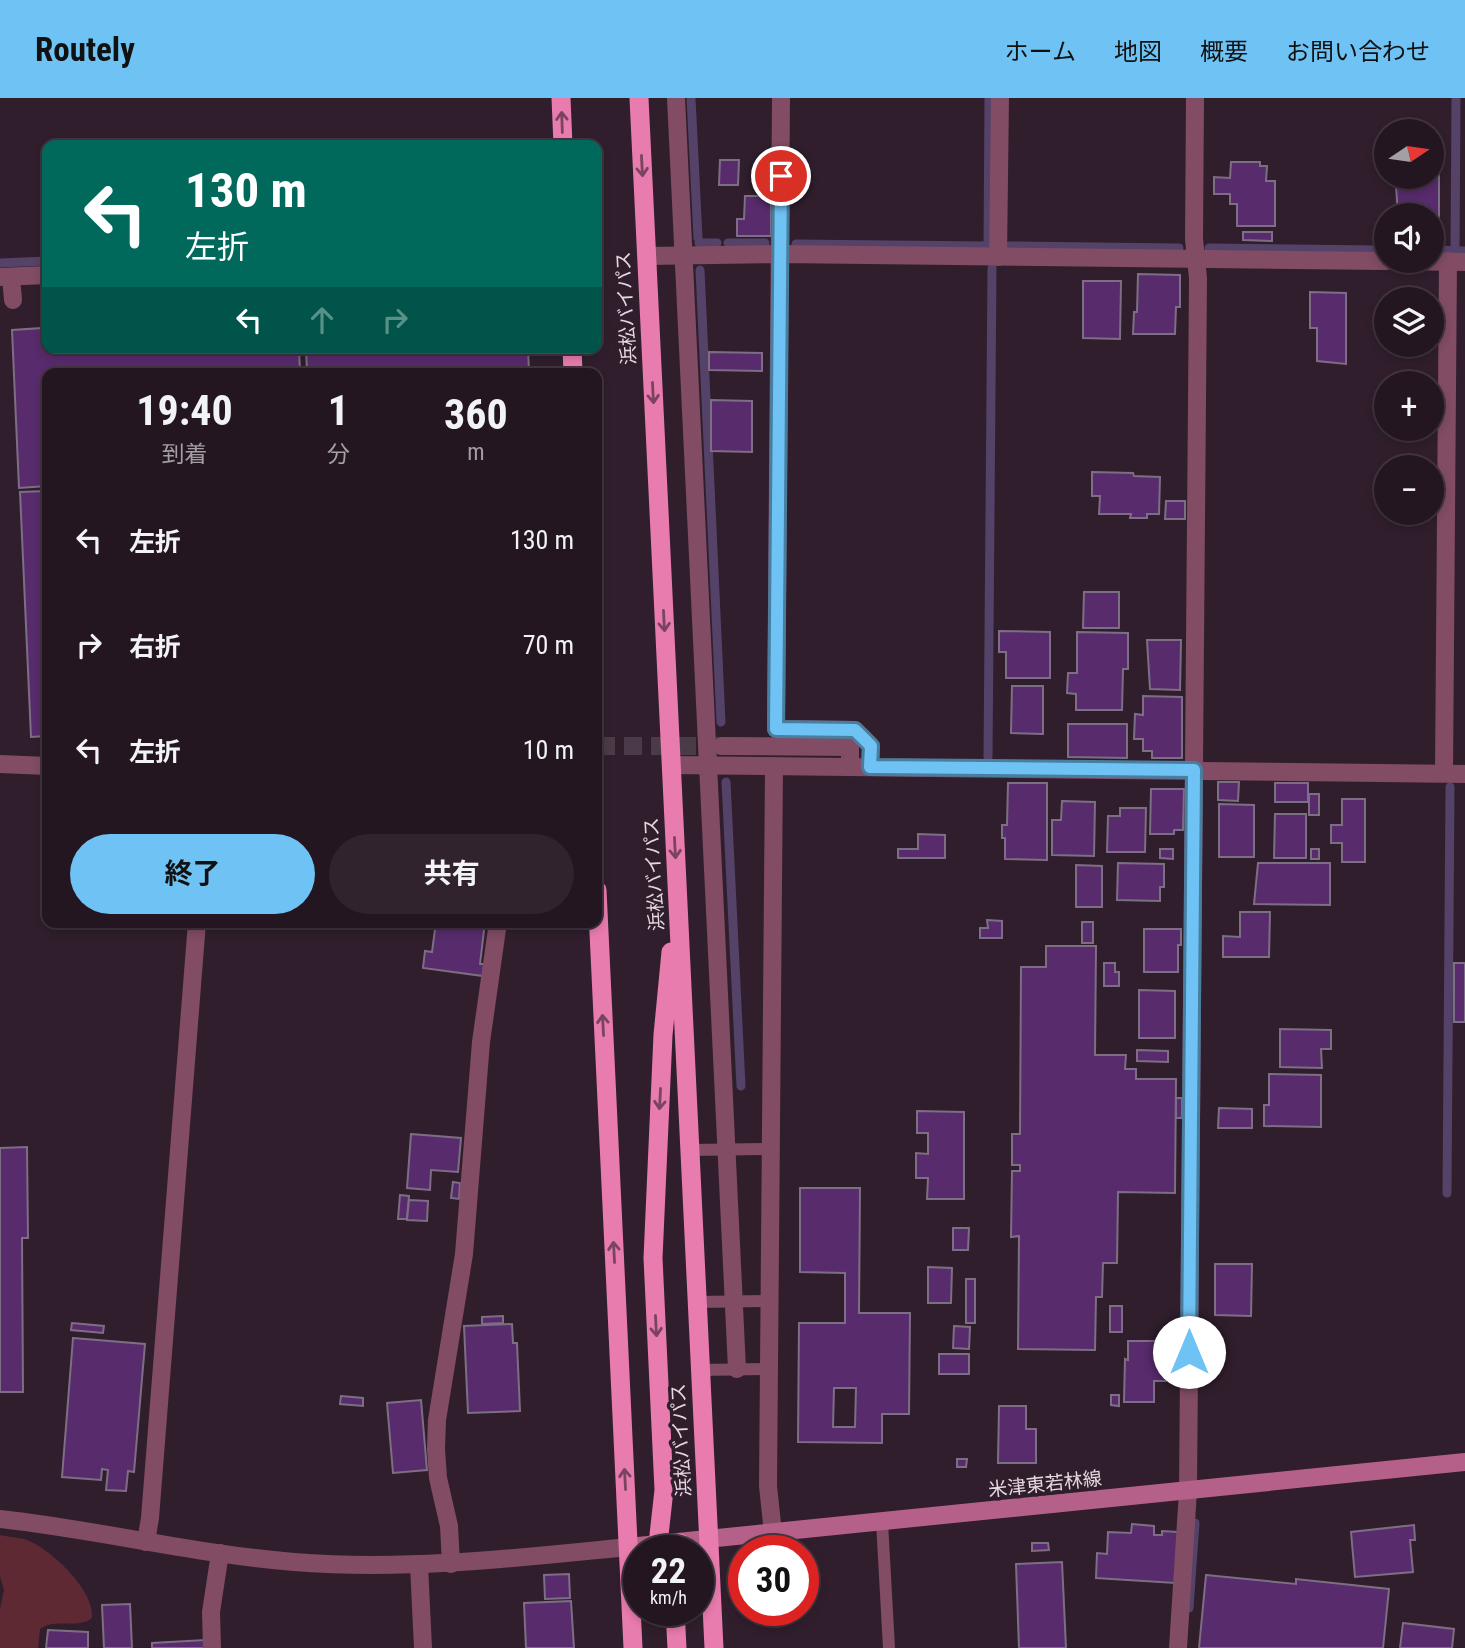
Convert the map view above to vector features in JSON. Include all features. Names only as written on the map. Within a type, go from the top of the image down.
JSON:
[{"type":"highway","points":[[561,98],[563,140]]},
{"type":"highway","name":"浜松バイパス","points":[[639,98],[708,1535]]},
{"type":"highway","points":[[659,1535],[664,1490],[653,1258],[663,1035],[677,885]]},
{"type":"highway","points":[[599,928],[627,1535]]},
{"type":"highway","points":[[632,1626],[633,1648]]},
{"type":"highway","points":[[676,1626],[677,1648]]},
{"type":"highway","name":"浜松バイパス","points":[[713,1626],[714,1648]]},
{"type":"main road","name":"米津東若林線","points":[[714,1538],[1465,1462]]},
{"type":"street","points":[[676,98],[737,1369]]},
{"type":"street","points":[[782,98],[776,729],[855,730],[871,746],[870,767]]},
{"type":"street","points":[[998,257],[1000,98]]},
{"type":"street","points":[[1178,1648],[1188,1491],[1198,278],[1194,239],[1195,98]]},
{"type":"street","points":[[647,256],[780,254],[1374,261]]},
{"type":"street","points":[[1444,773],[1456,262]]},
{"type":"street","points":[[13,300],[6,277],[42,275]]},
{"type":"street","points":[[722,746],[850,747],[849,767]]},
{"type":"street","points":[[0,764],[42,766]]},
{"type":"street","points":[[671,765],[1465,774]]},
{"type":"street","points":[[773,1533],[768,1486],[774,766]]},
{"type":"street","points":[[146,1542],[197,928]]},
{"type":"street","points":[[451,1564],[449,1526],[438,1478],[437,1420],[464,1254],[481,1042],[497,928]]},
{"type":"street","points":[[0,1519],[220,1553],[352,1566],[451,1564],[623,1547]]},
{"type":"street","points":[[212,1648],[211,1612],[220,1553]]},
{"type":"street","points":[[419,1566],[423,1648]]},
{"type":"lane","points":[[690,1150],[771,1149]]},
{"type":"lane","points":[[697,1302],[770,1301]]},
{"type":"lane","points":[[700,1370],[769,1369]]},
{"type":"lane","points":[[882,1522],[889,1648]]},
{"type":"shaded area","points":[[0,1535],[27,1540],[59,1562],[87,1596],[92,1618],[79,1623],[53,1624],[40,1629],[38,1648],[0,1648],[0,1609],[4,1590],[0,1576]]},
{"type":"building","points":[[720,160],[739,160],[738,185],[719,185]]},
{"type":"building","points":[[1231,162],[1260,162],[1260,166],[1267,166],[1266,181],[1275,181],[1275,226],[1237,226],[1237,204],[1230,204],[1230,194],[1214,194],[1214,177],[1230,178]]},
{"type":"building","points":[[1396,189],[1439,189],[1439,203],[1397,203]]},
{"type":"building","points":[[745,196],[771,196],[771,236],[737,236],[737,219],[744,219]]},
{"type":"building","points":[[1243,232],[1272,232],[1272,241],[1243,240]]},
{"type":"building","points":[[1138,274],[1180,275],[1180,307],[1176,307],[1175,334],[1133,334],[1134,312],[1137,312]]},
{"type":"building","points":[[1083,281],[1121,281],[1120,339],[1083,338]]},
{"type":"building","points":[[1310,292],[1346,293],[1346,364],[1317,361],[1317,328],[1310,328]]},
{"type":"building","points":[[42,328],[42,354],[299,354],[300,368],[42,368],[42,486],[19,488],[12,330]]},
{"type":"building","points":[[709,352],[762,353],[762,371],[709,370]]},
{"type":"building","points":[[306,354],[528,354],[529,368],[307,368]]},
{"type":"building","points":[[711,400],[752,401],[752,452],[711,451]]},
{"type":"building","points":[[1092,472],[1160,477],[1159,514],[1147,514],[1147,518],[1130,518],[1131,514],[1099,514],[1100,496],[1092,496]]},
{"type":"building","points":[[42,491],[42,736],[31,737],[20,492]]},
{"type":"building","points":[[1166,501],[1185,501],[1185,519],[1165,519]]},
{"type":"building","points":[[1084,592],[1119,592],[1119,628],[1083,628]]},
{"type":"building","points":[[999,631],[1050,632],[1050,678],[1006,678],[1006,652],[999,652]]},
{"type":"building","points":[[1077,632],[1128,633],[1128,669],[1123,669],[1122,710],[1076,710],[1076,694],[1067,693],[1068,673],[1077,673]]},
{"type":"building","points":[[1147,640],[1181,640],[1180,690],[1150,689]]},
{"type":"building","points":[[1012,686],[1043,686],[1043,734],[1011,733]]},
{"type":"building","points":[[1143,696],[1182,697],[1182,758],[1152,758],[1152,751],[1143,751],[1143,739],[1134,739],[1135,714],[1143,715]]},
{"type":"building","points":[[1068,724],[1127,724],[1127,758],[1068,757]]},
{"type":"building","points":[[1218,782],[1239,782],[1238,801],[1218,800]]},
{"type":"building","points":[[1008,783],[1047,783],[1047,860],[1005,859],[1002,825],[1007,825]]},
{"type":"building","points":[[1275,783],[1308,783],[1308,802],[1275,802]]},
{"type":"building","points":[[1151,789],[1184,789],[1183,830],[1174,830],[1174,834],[1150,834]]},
{"type":"building","points":[[1309,794],[1319,794],[1319,815],[1309,815]]},
{"type":"building","points":[[1342,799],[1365,799],[1365,862],[1342,862],[1342,843],[1331,843],[1331,825],[1342,825]]},
{"type":"building","points":[[1062,801],[1095,802],[1094,856],[1052,855],[1052,820],[1061,820]]},
{"type":"building","points":[[1219,804],[1254,805],[1254,857],[1219,857]]},
{"type":"building","points":[[1120,808],[1146,808],[1145,852],[1107,852],[1108,816],[1120,816]]},
{"type":"building","points":[[1275,814],[1306,814],[1306,858],[1274,858]]},
{"type":"building","points":[[918,834],[945,835],[945,858],[898,858],[898,849],[918,849]]},
{"type":"building","points":[[1160,849],[1173,849],[1173,859],[1160,858]]},
{"type":"building","points":[[1311,849],[1319,849],[1319,859],[1311,859]]},
{"type":"building","points":[[1118,863],[1164,864],[1164,887],[1160,887],[1160,901],[1117,900]]},
{"type":"building","points":[[1258,863],[1330,863],[1330,905],[1254,904]]},
{"type":"building","points":[[1076,865],[1102,866],[1102,907],[1076,907]]},
{"type":"building","points":[[1240,912],[1270,912],[1269,957],[1223,957],[1223,936],[1240,937]]},
{"type":"building","points":[[987,920],[1002,921],[1002,938],[980,938],[980,928],[988,928]]},
{"type":"building","points":[[1082,922],[1093,922],[1093,943],[1082,943]]},
{"type":"building","points":[[435,928],[484,928],[480,964],[484,964],[483,976],[423,968],[425,951],[432,952]]},
{"type":"building","points":[[1144,929],[1181,929],[1178,972],[1144,972]]},
{"type":"building","points":[[1046,946],[1096,946],[1095,1055],[1126,1055],[1125,1069],[1136,1069],[1136,1079],[1176,1079],[1175,1193],[1118,1192],[1117,1263],[1103,1263],[1102,1297],[1096,1297],[1095,1350],[1018,1349],[1019,1236],[1011,1237],[1012,1171],[1020,1171],[1020,1165],[1012,1165],[1012,1134],[1020,1134],[1021,967],[1046,967]]},
{"type":"building","points":[[1104,963],[1115,963],[1115,972],[1119,972],[1119,986],[1104,986]]},
{"type":"building","points":[[1454,963],[1465,963],[1465,1022],[1454,1022]]},
{"type":"building","points":[[1139,990],[1175,991],[1175,1038],[1139,1038]]},
{"type":"building","points":[[1280,1029],[1331,1030],[1331,1049],[1321,1049],[1322,1068],[1280,1067]]},
{"type":"building","points":[[1137,1050],[1168,1051],[1168,1062],[1137,1061]]},
{"type":"building","points":[[1269,1074],[1321,1075],[1321,1127],[1264,1126],[1264,1105],[1269,1105]]},
{"type":"building","points":[[1176,1098],[1182,1098],[1182,1118],[1176,1118]]},
{"type":"building","points":[[1219,1108],[1252,1109],[1252,1128],[1218,1128]]},
{"type":"building","points":[[917,1111],[964,1112],[964,1199],[927,1199],[928,1178],[916,1178],[916,1153],[928,1154],[928,1133],[917,1133]]},
{"type":"building","points":[[411,1134],[461,1138],[458,1172],[431,1170],[430,1190],[407,1188]]},
{"type":"building","points":[[27,1147],[28,1238],[22,1238],[23,1392],[0,1392],[0,1148]]},
{"type":"building","points":[[453,1182],[460,1183],[459,1199],[451,1198]]},
{"type":"building","points":[[800,1188],[860,1188],[859,1313],[910,1313],[909,1414],[882,1414],[882,1443],[798,1442],[799,1323],[845,1323],[845,1273],[800,1272]],"holes":[[[834,1388],[856,1388],[855,1427],[833,1427]]]},
{"type":"building","points":[[400,1195],[409,1196],[407,1219],[398,1219]]},
{"type":"building","points":[[409,1200],[428,1201],[427,1221],[407,1220]]},
{"type":"building","points":[[953,1228],[969,1228],[968,1250],[953,1250]]},
{"type":"building","points":[[1215,1264],[1252,1264],[1251,1316],[1215,1315]]},
{"type":"building","points":[[928,1267],[952,1268],[951,1303],[928,1303]]},
{"type":"building","points":[[966,1279],[975,1279],[975,1323],[966,1323]]},
{"type":"building","points":[[1110,1306],[1122,1306],[1122,1332],[1110,1332]]},
{"type":"building","points":[[503,1316],[503,1323],[482,1324],[482,1317]]},
{"type":"building","points":[[72,1323],[104,1326],[103,1333],[71,1330]]},
{"type":"building","points":[[512,1324],[513,1343],[517,1343],[520,1411],[468,1413],[464,1326]]},
{"type":"building","points":[[954,1326],[970,1327],[969,1349],[953,1348]]},
{"type":"building","points":[[73,1338],[145,1344],[134,1472],[128,1471],[126,1491],[106,1490],[108,1470],[102,1469],[101,1480],[62,1477]]},
{"type":"building","points":[[1128,1341],[1166,1341],[1166,1381],[1154,1381],[1154,1402],[1124,1402]]},
{"type":"building","points":[[1169,1341],[1180,1341],[1179,1362],[1168,1362]]},
{"type":"building","points":[[939,1354],[969,1354],[969,1374],[939,1374]]},
{"type":"building","points":[[1111,1395],[1119,1395],[1119,1406],[1111,1405]]},
{"type":"building","points":[[341,1396],[363,1398],[363,1406],[340,1404]]},
{"type":"building","points":[[421,1400],[427,1470],[393,1473],[387,1403]]},
{"type":"building","points":[[999,1406],[1026,1406],[1026,1429],[1036,1429],[1036,1463],[998,1463]]},
{"type":"building","points":[[957,1459],[967,1459],[966,1467],[957,1467]]},
{"type":"building","points":[[1132,1524],[1154,1526],[1154,1535],[1162,1535],[1162,1531],[1178,1532],[1175,1583],[1096,1578],[1097,1553],[1107,1554],[1108,1532],[1131,1533]]},
{"type":"building","points":[[1414,1525],[1415,1540],[1410,1540],[1413,1572],[1355,1577],[1351,1532]]},
{"type":"building","points":[[1032,1543],[1048,1543],[1049,1550],[1032,1551]]},
{"type":"building","points":[[1062,1562],[1066,1648],[1019,1648],[1016,1564]]},
{"type":"building","points":[[569,1574],[570,1598],[545,1599],[544,1575]]},
{"type":"building","points":[[1206,1575],[1296,1584],[1296,1579],[1389,1589],[1383,1648],[1199,1648]]},
{"type":"building","points":[[571,1601],[574,1648],[526,1648],[524,1603]]},
{"type":"building","points":[[130,1604],[132,1648],[104,1648],[102,1605]]},
{"type":"building","points":[[1403,1623],[1454,1629],[1452,1648],[1400,1648]]},
{"type":"building","points":[[48,1630],[88,1632],[88,1648],[46,1648]]},
{"type":"building","points":[[205,1640],[205,1648],[152,1648],[152,1643]]},
{"type":"waterway","points":[[691,98],[698,238]]},
{"type":"waterway","points":[[796,244],[988,246],[989,98]]},
{"type":"waterway","points":[[1455,253],[1456,98]]},
{"type":"waterway","points":[[699,243],[717,243]]},
{"type":"waterway","points":[[728,243],[765,243]]},
{"type":"waterway","points":[[1009,246],[1179,248]]},
{"type":"waterway","points":[[1209,248],[1374,250]]},
{"type":"waterway","points":[[1444,250],[1465,251]]},
{"type":"waterway","points":[[0,263],[42,261]]},
{"type":"waterway","points":[[988,757],[992,268]]},
{"type":"waterway","points":[[700,270],[721,722]]},
{"type":"waterway","points":[[726,782],[741,1086]]},
{"type":"waterway","points":[[1447,1193],[1450,787]]},
{"type":"waterway","points":[[1189,1608],[1195,1523]]},
{"type":"tunnel","points":[[602,746],[722,746]]},
{"type":"route","points":[[781,176],[776,729],[855,730],[871,746],[870,767],[1194,770],[1189,1352]]}]
